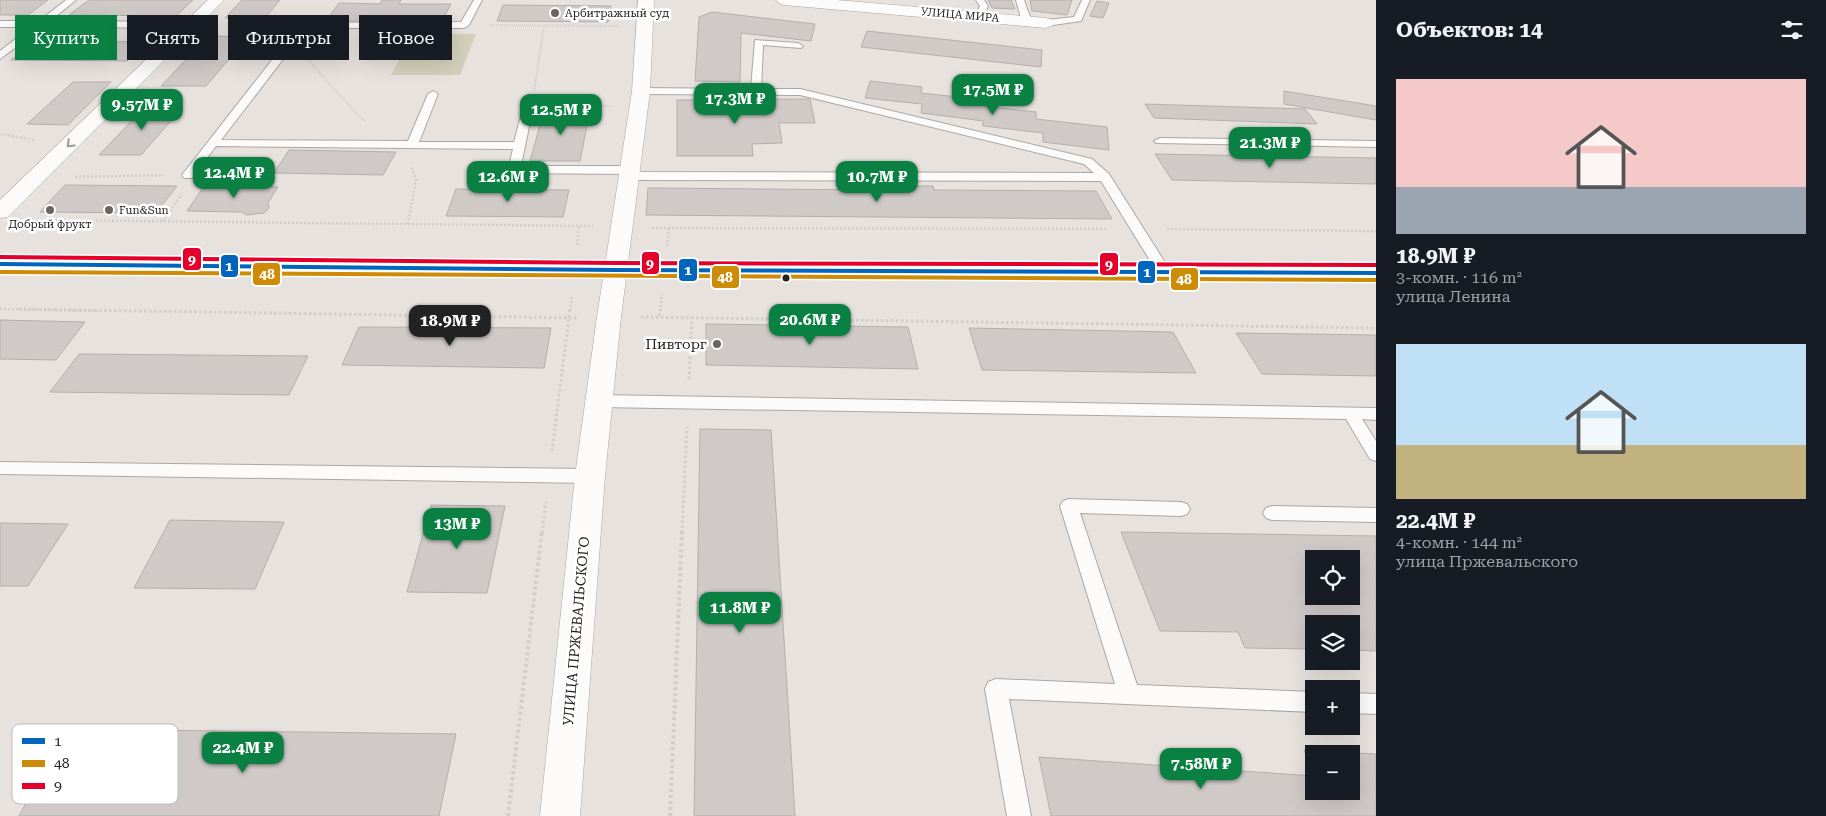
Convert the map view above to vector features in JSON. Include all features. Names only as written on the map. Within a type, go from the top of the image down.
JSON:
[{"type":"street","points":[[201,15],[217,0]]},
{"type":"street","name":"УЛИЦА ПРЖЕВАЛЬСКОГО","points":[[560,816],[590,476],[609,317],[641,90],[646,0]]},
{"type":"street","name":"УЛИЦА МИРА","points":[[784,0],[1046,23]]},
{"type":"street","points":[[0,212],[155,60]]},
{"type":"street","points":[[0,264],[616,270],[1376,273]]},
{"type":"lane","points":[[53,15],[72,0]]},
{"type":"lane","points":[[349,24],[464,25],[478,0]]},
{"type":"lane","points":[[980,0],[984,6],[980,17]]},
{"type":"lane","points":[[1020,0],[1027,22]]},
{"type":"lane","points":[[1046,23],[1078,19],[1086,0]]},
{"type":"lane","points":[[0,24],[15,24]]},
{"type":"lane","points":[[756,92],[758,42],[798,46]]},
{"type":"lane","points":[[0,56],[15,44]]},
{"type":"lane","points":[[188,175],[276,60]]},
{"type":"lane","points":[[641,90],[800,92],[1088,161],[1105,176],[1164,272]]},
{"type":"lane","points":[[407,145],[433,94]]},
{"type":"lane","points":[[529,108],[514,170],[630,173],[1105,176]]},
{"type":"lane","points":[[1160,141],[1376,144]]},
{"type":"lane","points":[[212,143],[520,146]]},
{"type":"lane","points":[[599,401],[1376,414]]},
{"type":"lane","points":[[1350,414],[1376,455]]},
{"type":"lane","points":[[0,468],[590,476]]},
{"type":"lane","points":[[1129,694],[1068,506],[1181,508]]},
{"type":"lane","points":[[1272,513],[1376,515]]},
{"type":"lane","points":[[1019,816],[996,689],[1305,702]]},
{"type":"lane","points":[[1360,703],[1376,704]]},
{"type":"path","points":[[222,24],[228,25]]},
{"type":"path","points":[[464,25],[625,26]]},
{"type":"path","points":[[544,26],[529,108],[611,106]]},
{"type":"path","points":[[307,60],[360,117],[407,145],[416,180],[408,224]]},
{"type":"path","points":[[68,177],[188,175],[184,192],[162,222]]},
{"type":"path","points":[[26,220],[622,227],[1376,230]]},
{"type":"path","points":[[0,309],[570,318],[692,317],[1376,328]]},
{"type":"path","points":[[670,816],[692,317]]},
{"type":"path","points":[[508,816],[570,318]]},
{"type":"green space","points":[[452,34],[476,34],[460,75],[391,75],[399,60],[452,60]]},
{"type":"building","points":[[0,0],[48,0],[28,15],[0,15]]},
{"type":"building","points":[[89,0],[193,0],[177,15],[69,15]]},
{"type":"building","points":[[242,0],[280,0],[268,15],[228,15],[228,18],[225,18]]},
{"type":"building","points":[[382,0],[401,0],[399,4],[451,4],[445,15],[359,15],[359,21],[349,21],[349,15],[330,15],[339,3],[380,4]]},
{"type":"building","points":[[988,0],[1011,0],[1015,9],[992,8]]},
{"type":"building","points":[[1030,0],[1072,0],[1067,15],[1032,11]]},
{"type":"building","points":[[1097,1],[1109,3],[1103,18],[1090,16]]},
{"type":"building","name":"Арбитражный суд","points":[[503,5],[611,6],[608,22],[497,21]]},
{"type":"building","points":[[712,12],[815,24],[811,41],[741,33],[740,82],[695,81],[699,17]]},
{"type":"building","points":[[867,31],[1042,50],[1041,67],[861,47]]},
{"type":"building","points":[[218,36],[228,36],[228,60],[206,86],[161,86],[185,60],[218,60]]},
{"type":"building","points":[[117,42],[127,42],[127,61],[11,60],[15,57],[15,60],[117,60]]},
{"type":"building","points":[[870,81],[922,87],[921,93],[985,100],[984,106],[1036,112],[1036,119],[1107,127],[1109,150],[1043,142],[1043,133],[983,126],[983,121],[921,113],[922,104],[865,98]]},
{"type":"building","points":[[73,82],[111,82],[68,125],[27,124]]},
{"type":"building","points":[[1284,91],[1376,106],[1376,120],[1284,104]]},
{"type":"building","points":[[810,99],[815,123],[779,123],[782,143],[752,144],[753,156],[677,156],[677,100]]},
{"type":"building","points":[[1145,104],[1305,109],[1317,124],[1154,118]]},
{"type":"building","points":[[145,107],[183,107],[141,155],[99,155]]},
{"type":"building","points":[[544,111],[590,111],[580,161],[530,161]]},
{"type":"building","points":[[289,150],[396,152],[383,175],[274,173]]},
{"type":"building","points":[[1155,154],[1376,158],[1376,184],[1172,180]]},
{"type":"building","points":[[65,185],[177,186],[156,213],[40,212]]},
{"type":"building","points":[[205,185],[278,187],[268,203],[269,208],[264,213],[247,215],[241,212],[187,211]]},
{"type":"building","points":[[873,186],[933,186],[934,190],[1096,191],[1112,219],[646,215],[648,188],[874,190]]},
{"type":"building","points":[[456,189],[569,190],[563,217],[446,216]]},
{"type":"building","points":[[0,320],[85,322],[56,360],[0,359]]},
{"type":"building","points":[[706,324],[908,327],[918,369],[706,365]]},
{"type":"building","points":[[359,327],[551,328],[544,368],[342,365]]},
{"type":"building","points":[[969,328],[1173,332],[1196,373],[982,370]]},
{"type":"building","points":[[1236,333],[1376,335],[1376,376],[1262,374]]},
{"type":"building","points":[[79,354],[308,356],[289,395],[50,392]]},
{"type":"building","points":[[700,429],[771,430],[795,816],[694,816]]},
{"type":"building","points":[[431,505],[505,506],[487,593],[407,592]]},
{"type":"building","points":[[170,520],[284,522],[255,589],[134,588]]},
{"type":"building","points":[[0,523],[68,524],[28,586],[0,586]]},
{"type":"building","points":[[1121,532],[1376,536],[1376,651],[1360,650],[1360,615],[1305,615],[1305,649],[1245,648],[1238,632],[1160,631]]},
{"type":"building","points":[[178,730],[456,734],[439,816],[19,816],[25,804],[178,804]]},
{"type":"building","points":[[1360,753],[1376,754],[1376,816],[1051,816],[1039,757],[1305,775],[1305,800],[1360,800]]},
{"type":"transit line","name":"9","points":[[0,257],[616,263],[1376,265]]},
{"type":"transit line","name":"1","points":[[0,264],[616,270],[1376,273]]},
{"type":"transit line","name":"48","points":[[0,272],[1376,280]]},
{"type":"place","name":"Арбитражный суд","points":[[555,13]]},
{"type":"place","name":"Добрый фрукт","points":[[50,210]]},
{"type":"place","name":"Fun&Sun","points":[[109,210]]},
{"type":"place","name":"Пивторг","points":[[717,344]]}]
